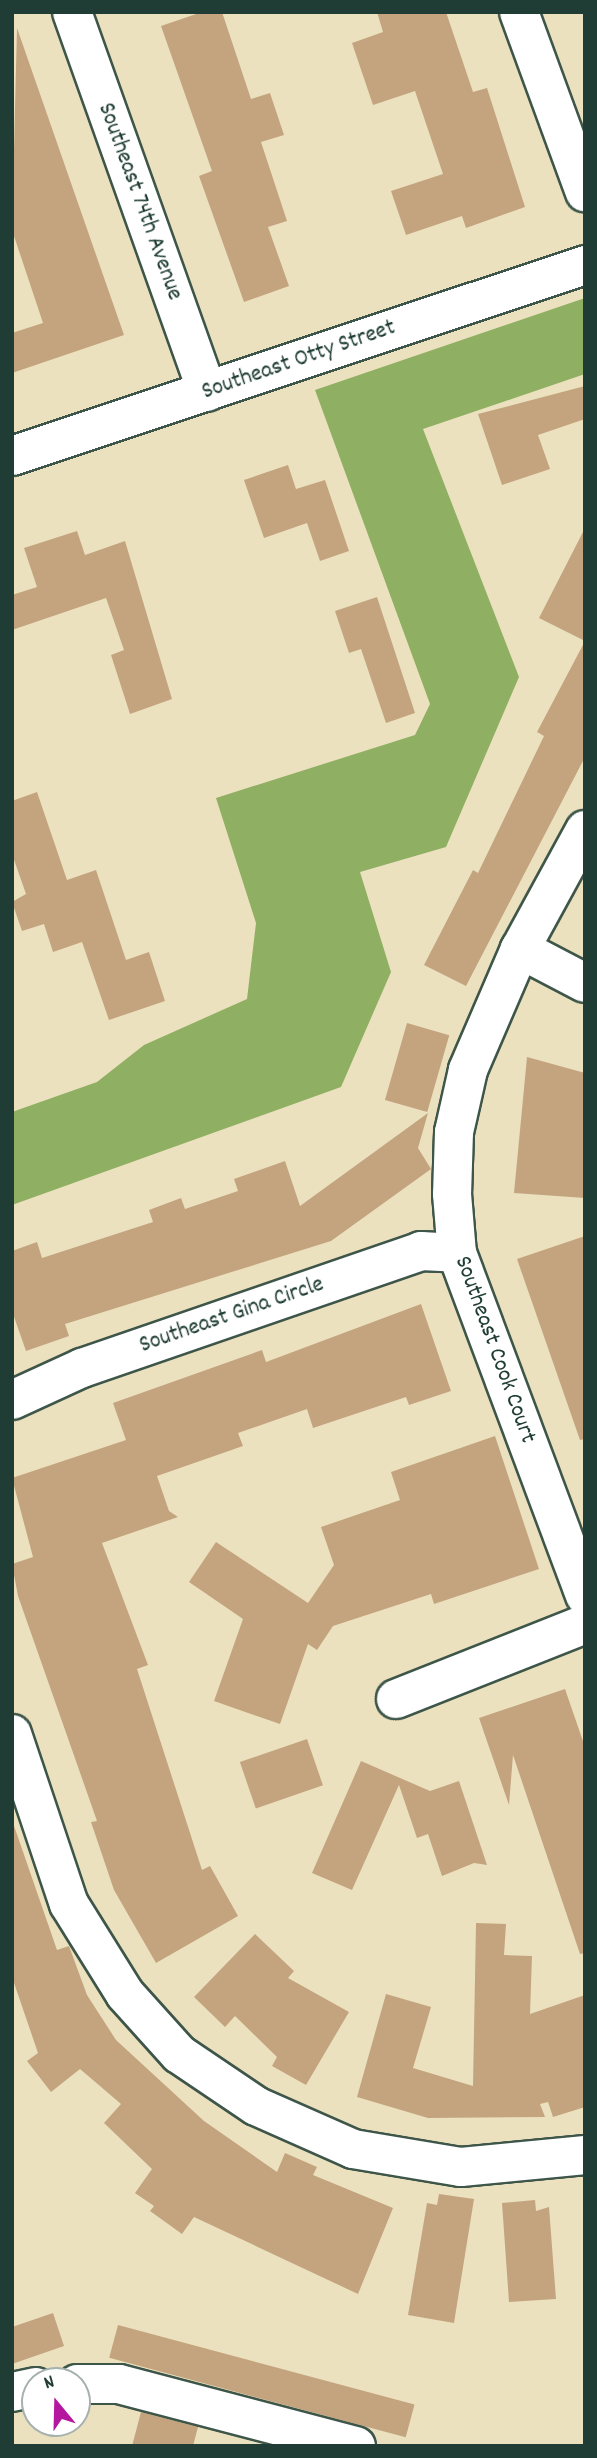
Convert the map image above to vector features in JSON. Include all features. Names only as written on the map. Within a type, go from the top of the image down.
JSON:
[{"type":"street","name":"Southeast 74th Avenue","points":[[72,12],[207,392]]},
{"type":"street","points":[[519,12],[585,192]]},
{"type":"street","name":"Southeast Otty Street","points":[[12,456],[585,265]]},
{"type":"street","name":"Southeast Cook Court","points":[[585,830],[520,949],[468,1070],[454,1132],[457,1253],[585,1596]]},
{"type":"street","points":[[520,949],[585,983]]},
{"type":"street","name":"Southeast Gina Circle","points":[[12,1400],[82,1368],[421,1251],[457,1253]]},
{"type":"street","points":[[396,1699],[585,1624]]},
{"type":"street","points":[[12,1734],[69,1904],[125,1994],[179,2054],[256,2106],[353,2149],[461,2167],[585,2155]]},
{"type":"street","points":[[91,2384],[119,2384],[356,2446]]},
{"type":"green space","points":[[585,298],[585,374],[423,429],[519,677],[446,847],[360,872],[391,972],[341,1087],[12,1205],[12,1112],[97,1082],[144,1045],[247,999],[256,923],[216,798],[415,735],[430,704],[315,390]]},
{"type":"building","points":[[202,12],[222,12],[251,99],[270,93],[284,135],[261,142],[287,221],[268,227],[289,286],[244,302],[199,176],[212,171],[161,26]]},
{"type":"building","points":[[377,12],[446,12],[473,92],[487,88],[525,207],[466,228],[462,216],[406,235],[391,191],[443,174],[415,91],[373,105],[352,43],[383,32]]},
{"type":"building","points":[[17,28],[124,335],[12,373],[12,333],[43,323],[12,230]]},
{"type":"building","points":[[585,386],[585,419],[538,435],[550,469],[502,485],[478,414]]},
{"type":"building","points":[[288,465],[296,489],[325,480],[349,551],[320,561],[307,523],[264,538],[244,480]]},
{"type":"building","points":[[585,528],[585,641],[539,618]]},
{"type":"building","points":[[77,531],[85,555],[125,541],[172,699],[130,714],[111,655],[124,650],[106,598],[12,630],[12,595],[37,587],[24,548]]},
{"type":"building","points":[[377,597],[415,713],[386,723],[361,649],[349,653],[335,611]]},
{"type":"building","points":[[585,641],[585,757],[466,986],[424,965],[473,870],[478,873],[544,736],[537,732]]},
{"type":"building","points":[[37,792],[67,880],[96,870],[126,960],[149,952],[165,1001],[109,1020],[82,942],[53,952],[44,924],[22,931],[12,902],[26,894],[12,854],[12,801]]},
{"type":"building","points":[[407,1023],[449,1035],[427,1112],[385,1100]]},
{"type":"building","points":[[527,1057],[585,1073],[585,1198],[514,1193]]},
{"type":"building","points":[[428,1113],[418,1148],[431,1169],[331,1241],[65,1324],[69,1336],[26,1351],[12,1311],[12,1251],[37,1242],[42,1258],[153,1222],[149,1210],[181,1198],[185,1209],[238,1191],[234,1179],[285,1161],[300,1206]]},
{"type":"building","points":[[585,1236],[585,1439],[580,1440],[517,1259]]},
{"type":"building","points":[[421,1304],[451,1391],[409,1405],[406,1397],[313,1428],[307,1409],[238,1433],[243,1446],[157,1476],[169,1511],[178,1517],[102,1543],[148,1665],[137,1669],[202,1870],[210,1866],[238,1916],[156,1963],[114,1890],[91,1822],[97,1821],[18,1596],[12,1564],[33,1557],[12,1478],[126,1440],[113,1403],[262,1350],[266,1362]]},
{"type":"building","points":[[495,1436],[539,1569],[434,1604],[431,1594],[333,1626],[317,1650],[308,1644],[280,1724],[214,1701],[243,1619],[189,1582],[216,1542],[308,1603],[334,1565],[321,1527],[400,1500],[391,1472]]},
{"type":"building","points":[[565,1689],[585,1747],[585,1953],[580,1954],[513,1755],[509,1805],[479,1718]]},
{"type":"building","points":[[307,1739],[323,1785],[256,1808],[240,1762]]},
{"type":"building","points":[[361,1761],[430,1791],[459,1781],[487,1865],[474,1863],[442,1876],[428,1834],[417,1838],[399,1785],[352,1890],[312,1873]]},
{"type":"building","points":[[12,1820],[57,1950],[69,1946],[87,1995],[116,2040],[204,2121],[277,2172],[285,2153],[317,2167],[313,2175],[393,2208],[358,2294],[194,2217],[182,2234],[150,2211],[154,2206],[135,2193],[152,2169],[104,2123],[121,2104],[80,2069],[51,2092],[27,2061],[38,2053],[12,1977]]},
{"type":"building","points":[[476,1923],[506,1924],[504,1955],[532,1956],[530,2014],[585,1995],[585,2107],[553,2117],[548,2102],[540,2104],[545,2117],[428,2118],[357,2097],[386,1994],[431,2007],[413,2068],[473,2086]]},
{"type":"building","points":[[255,1934],[294,1971],[288,1978],[349,2012],[306,2085],[272,2066],[277,2057],[235,2016],[225,2027],[194,1997]]},
{"type":"building","points":[[439,2194],[474,2199],[454,2323],[408,2315],[427,2203],[437,2205]]},
{"type":"building","points":[[535,2200],[536,2211],[549,2207],[556,2299],[509,2302],[502,2203]]},
{"type":"building","points":[[53,2313],[64,2346],[12,2364],[12,2327]]},
{"type":"building","points":[[118,2325],[415,2404],[406,2437],[109,2358]]},
{"type":"building","points":[[141,2412],[198,2427],[193,2446],[132,2446]]}]
